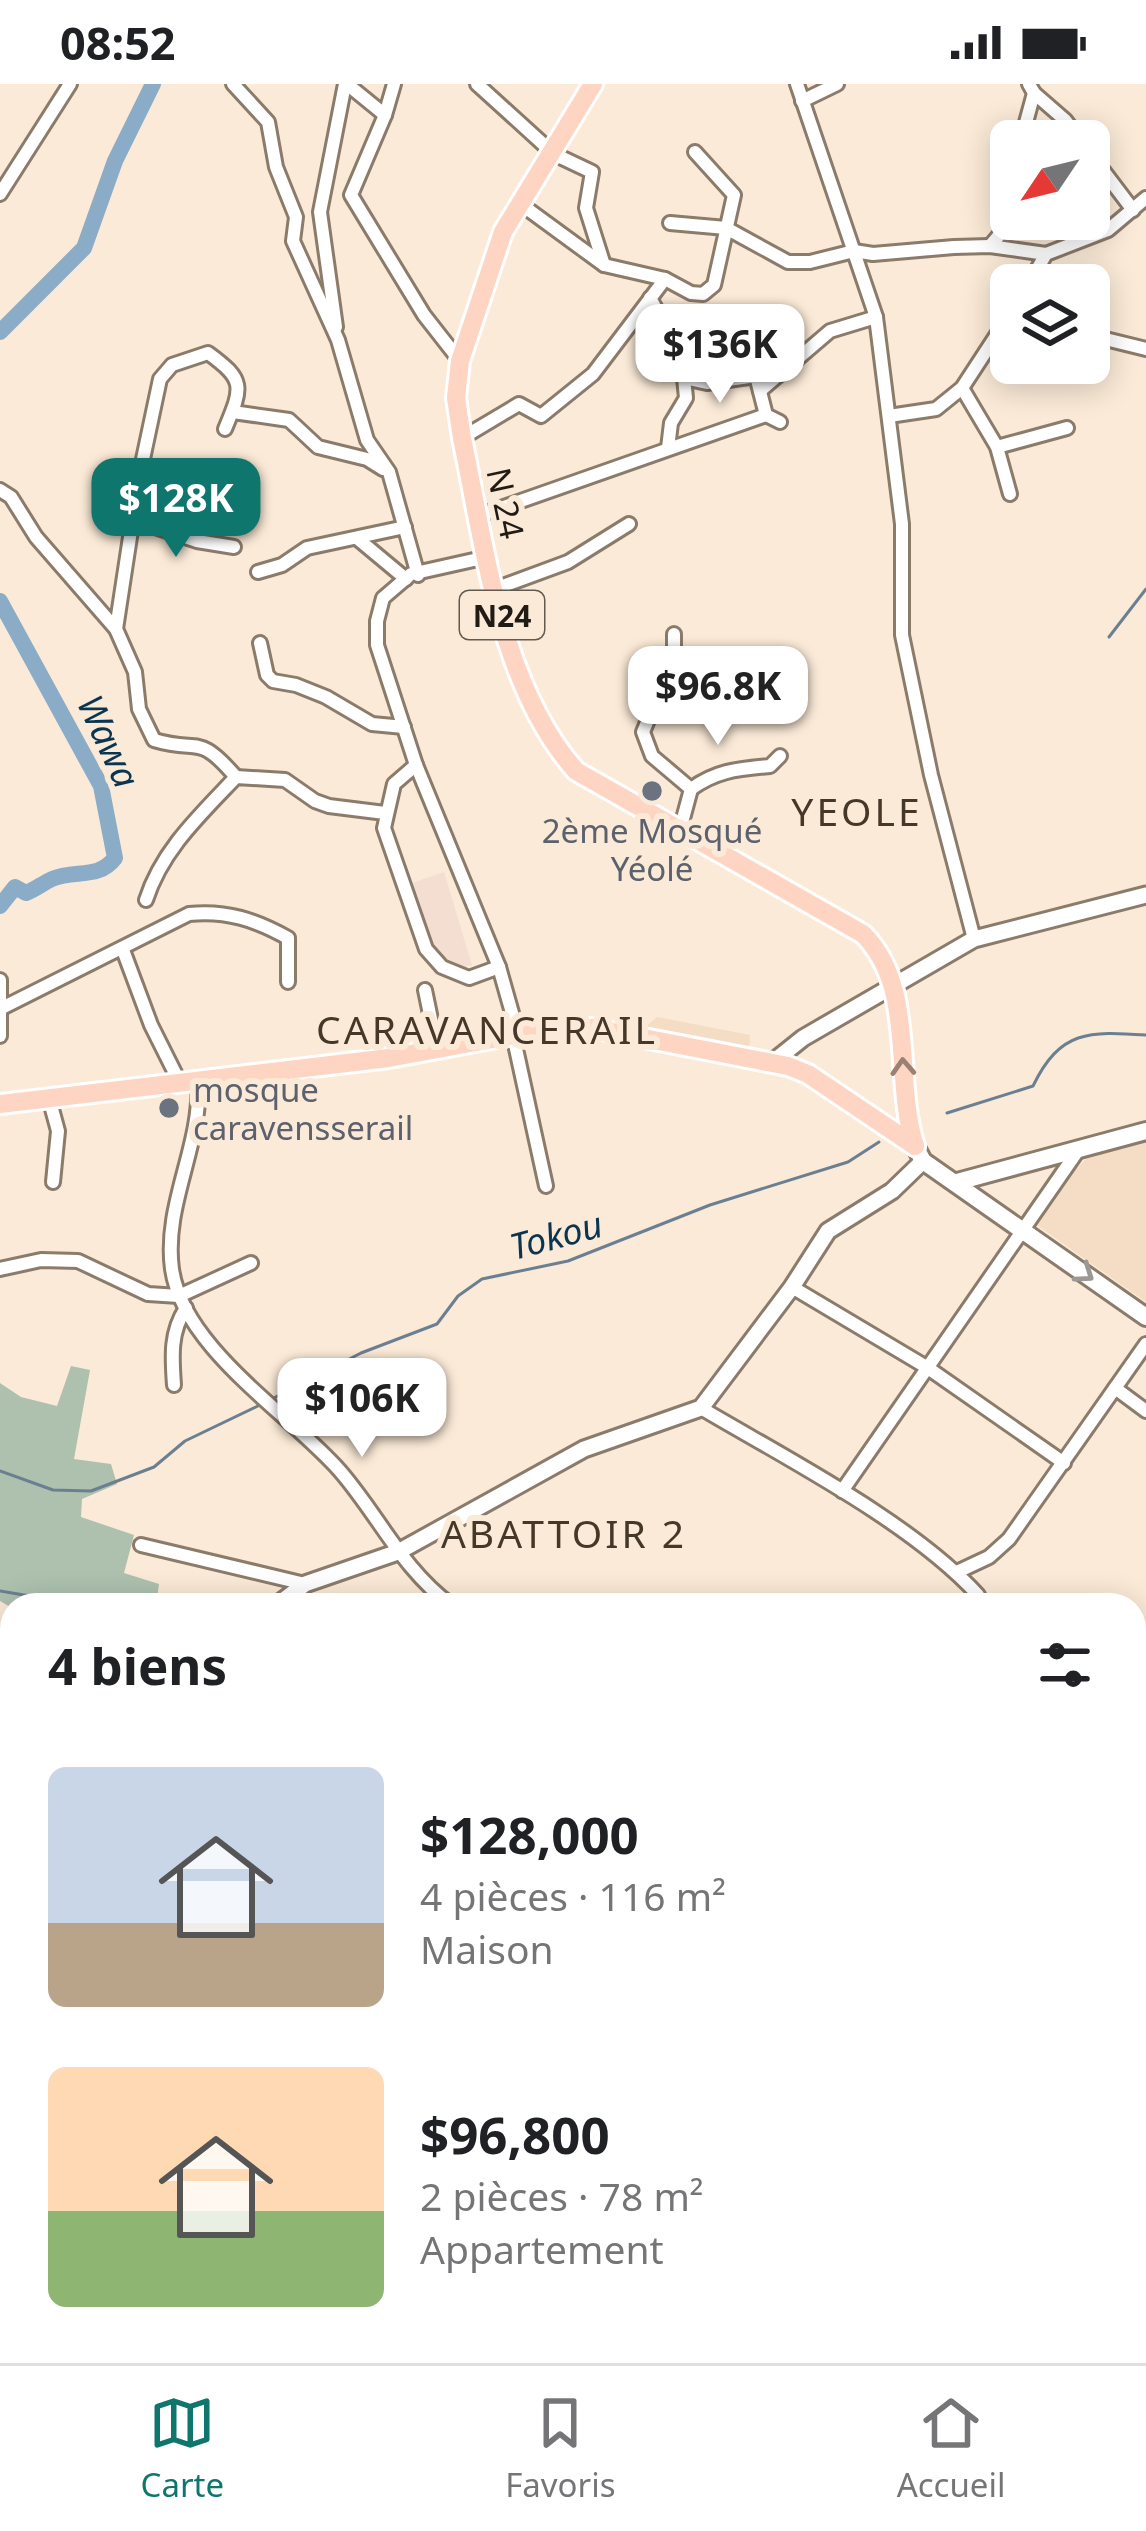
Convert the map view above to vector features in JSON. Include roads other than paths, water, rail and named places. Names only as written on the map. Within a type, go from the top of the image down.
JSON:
[{"type":"main road","name":"N 24","points":[[593,84],[503,232],[460,361],[456,398],[461,438],[520,680],[553,746],[576,771],[863,934],[885,960],[892,988]]},
{"type":"main road","name":"N24","points":[[892,988],[902,1037],[906,1116],[919,1153]]},
{"type":"main road","points":[[0,1104],[389,1058],[516,1035],[592,1028],[780,1064],[809,1075],[1146,1317]]},
{"type":"main road","points":[[957,1182],[1146,1131]]},
{"type":"street","points":[[0,194],[70,84]]},
{"type":"street","points":[[233,84],[268,122],[276,167],[296,217],[293,241],[338,340]]},
{"type":"street","points":[[385,115],[346,84],[320,212],[338,340],[367,440],[389,472],[405,527],[412,577]]},
{"type":"street","points":[[394,84],[351,195],[424,315],[460,361]]},
{"type":"street","points":[[477,84],[554,154],[592,172],[586,208],[604,266]]},
{"type":"street","points":[[797,84],[876,317],[902,524],[902,635],[931,775],[974,939]]},
{"type":"street","points":[[802,100],[837,84]]},
{"type":"street","points":[[1025,120],[1032,88]]},
{"type":"street","points":[[1032,88],[1065,120]]},
{"type":"street","points":[[522,205],[604,266],[665,279],[703,294],[714,285],[734,195],[695,152]]},
{"type":"street","points":[[1110,180],[1133,210]]},
{"type":"street","points":[[670,223],[725,228],[788,262],[810,262],[854,251],[873,254],[990,246],[1046,254],[1108,230],[1146,198]]},
{"type":"street","points":[[990,246],[995,240]]},
{"type":"street","points":[[1040,264],[1046,254]]},
{"type":"street","points":[[461,438],[519,404],[542,416],[593,374],[665,279]]},
{"type":"street","points":[[650,298],[678,349],[684,378],[686,398],[671,423],[668,448]]},
{"type":"street","points":[[760,391],[830,332],[876,317]]},
{"type":"street","points":[[1110,340],[1146,349]]},
{"type":"street","points":[[748,342],[760,365],[755,376],[766,415]]},
{"type":"street","points":[[889,416],[936,409],[962,388],[990,346]]},
{"type":"street","points":[[116,629],[160,379],[172,364],[208,353],[235,373],[238,381],[225,429]]},
{"type":"street","points":[[684,378],[707,383],[755,376]]},
{"type":"street","points":[[962,388],[997,447],[1010,494]]},
{"type":"street","points":[[232,412],[289,420],[318,447],[367,459],[389,472]]},
{"type":"street","points":[[478,517],[766,415],[780,422]]},
{"type":"street","points":[[997,447],[1067,428]]},
{"type":"street","points":[[0,490],[11,496],[36,536],[116,629],[135,672],[139,709],[154,740],[200,744],[236,777],[285,780],[329,806],[385,813]]},
{"type":"street","points":[[134,520],[197,542],[234,547]]},
{"type":"street","points":[[495,589],[568,562],[629,524]]},
{"type":"street","points":[[257,572],[282,565],[307,548],[405,527]]},
{"type":"street","points":[[358,539],[412,577]]},
{"type":"street","points":[[487,557],[412,577],[383,598],[377,645],[416,765],[499,967],[546,1186]]},
{"type":"street","points":[[674,634],[674,681],[659,692],[644,732],[652,756],[691,789]]},
{"type":"street","points":[[260,643],[273,681],[311,691],[372,724],[404,727]]},
{"type":"street","points":[[680,830],[691,789],[707,777],[738,767],[770,766],[780,756]]},
{"type":"street","points":[[416,765],[394,784],[384,828],[426,949],[442,967],[469,978],[499,967]]},
{"type":"street","points":[[146,900],[154,873],[178,840],[236,777]]},
{"type":"street","points":[[780,1064],[803,1038],[974,939],[1146,895]]},
{"type":"street","points":[[2,1008],[189,914],[211,912],[259,921],[288,938],[288,982]]},
{"type":"street","points":[[123,950],[151,1025],[189,1080],[200,1106],[174,1209],[171,1267],[182,1302],[244,1382],[343,1474],[414,1574],[437,1593]]},
{"type":"street","points":[[0,980],[0,1036]]},
{"type":"street","points":[[425,990],[437,1048]]},
{"type":"street","points":[[803,1038],[809,1075]]},
{"type":"street","points":[[49,1098],[58,1131],[53,1182]]},
{"type":"street","points":[[842,1491],[1079,1148]]},
{"type":"street","points":[[293,1593],[305,1584],[398,1552],[584,1449],[700,1408],[792,1287],[828,1231],[892,1192],[919,1153]]},
{"type":"street","points":[[0,1269],[40,1260],[78,1262],[148,1294],[182,1302],[251,1263]]},
{"type":"street","points":[[792,1287],[928,1368],[1064,1463]]},
{"type":"street","points":[[174,1385],[174,1338],[182,1302]]},
{"type":"street","points":[[957,1572],[989,1557],[1009,1539],[1146,1344]]},
{"type":"street","points":[[1115,1388],[1146,1412]]},
{"type":"street","points":[[700,1408],[842,1491],[957,1572],[976,1593]]},
{"type":"street","points":[[141,1545],[305,1584]]},
{"type":"waterway","name":"Wawa","points":[[0,332],[84,248],[115,161],[153,84]]},
{"type":"waterway","points":[[1109,637],[1146,589]]},
{"type":"waterway","name":"Wawa","points":[[0,601],[101,786],[115,858],[94,872],[61,876],[26,893],[15,887],[0,906]]},
{"type":"waterway","points":[[947,1113],[1033,1086],[1054,1054],[1078,1038],[1108,1033],[1146,1035]]},
{"type":"waterway","name":"Tokou","points":[[270,1400],[361,1353],[437,1324],[458,1296],[482,1279],[568,1261],[710,1205],[848,1162],[879,1142]]},
{"type":"waterway","name":"Tokou","points":[[0,1471],[53,1490],[91,1491],[154,1467],[185,1441],[262,1404]]},
{"type":"waterway","points":[[0,1591],[12,1593]]},
{"type":"place","name":"2ème Mosqué Yéolé","points":[[652,791]]},
{"type":"place","name":"mosque caravensserail","points":[[169,1108]]},
{"type":"district","name":"YEOLE","points":[[857,810]]},
{"type":"district","name":"CARAVANCERAIL","points":[[487,1028]]},
{"type":"district","name":"ABATTOIR 2","points":[[564,1532]]}]
